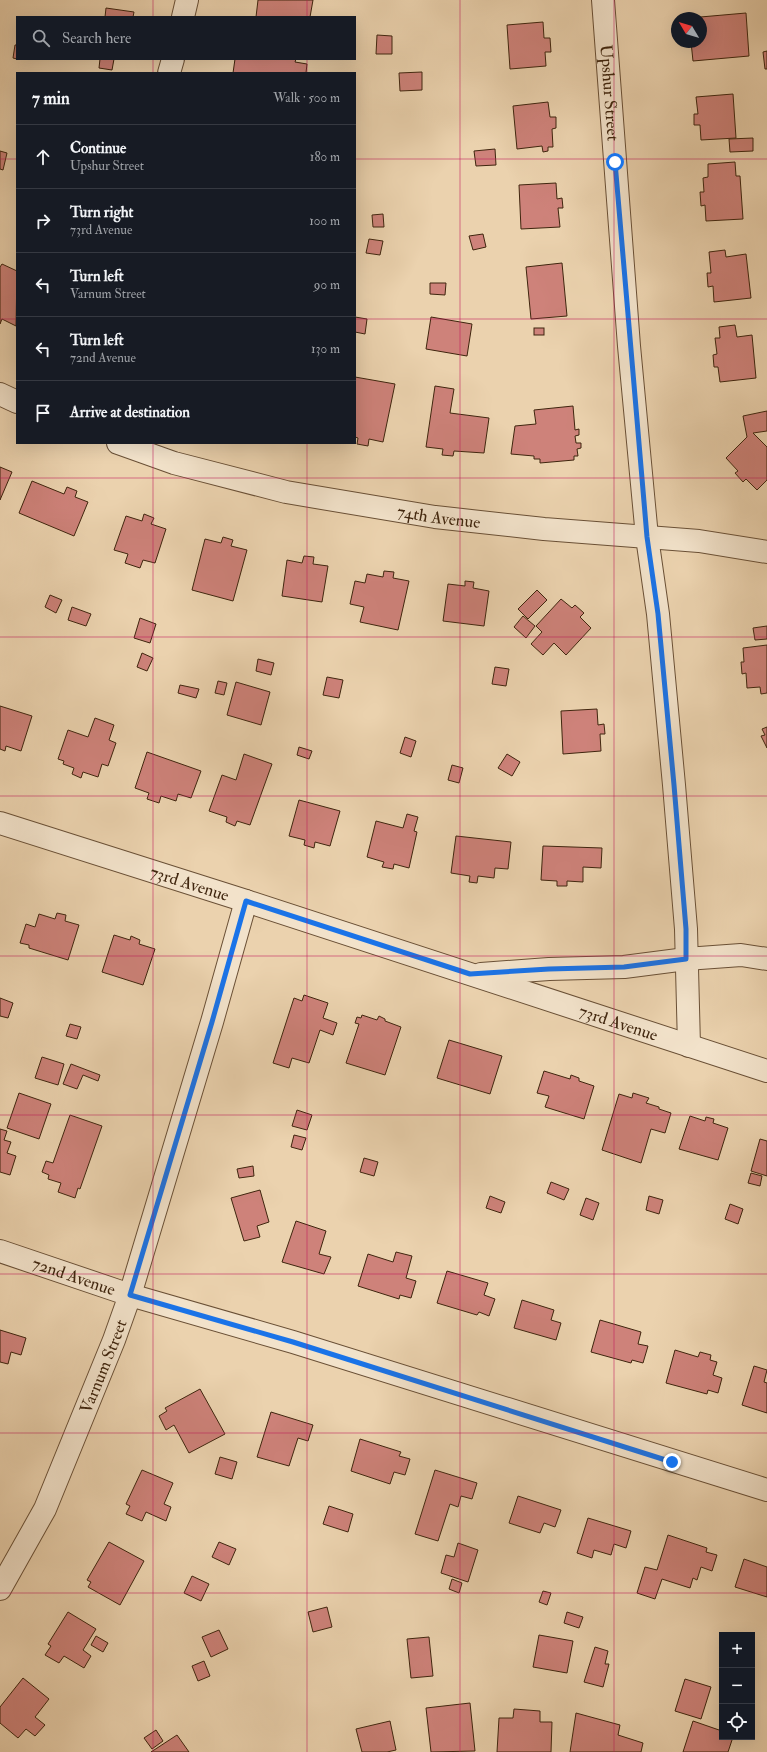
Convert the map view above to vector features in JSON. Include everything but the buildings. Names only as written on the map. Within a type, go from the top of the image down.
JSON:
[{"type":"street","points":[[183,16],[187,0]]},
{"type":"street","name":"Upshur Street","points":[[603,0],[629,346],[647,537],[658,614],[686,929],[690,1046]]},
{"type":"street","points":[[169,72],[173,60]]},
{"type":"street","points":[[0,394],[16,402]]},
{"type":"street","name":"74th Avenue","points":[[121,444],[174,464],[286,492],[435,517],[544,529],[700,541],[767,552]]},
{"type":"street","name":"73rd Avenue","points":[[0,823],[246,901],[767,1071]]},
{"type":"street","name":"Varnum Street","points":[[0,1590],[45,1509],[97,1384],[130,1295],[210,1030],[246,901]]},
{"type":"street","name":"73rd Avenue","points":[[470,974],[549,969],[624,967],[686,959],[741,955],[767,959]]},
{"type":"street","name":"72nd Avenue","points":[[0,1251],[130,1295],[300,1345],[767,1490]]},
{"type":"route","points":[[615,162],[629,346],[647,537],[658,614],[674,785],[686,929],[686,959],[624,967],[549,969],[470,974],[246,901],[212,1022],[130,1295],[293,1342],[672,1462]]}]
